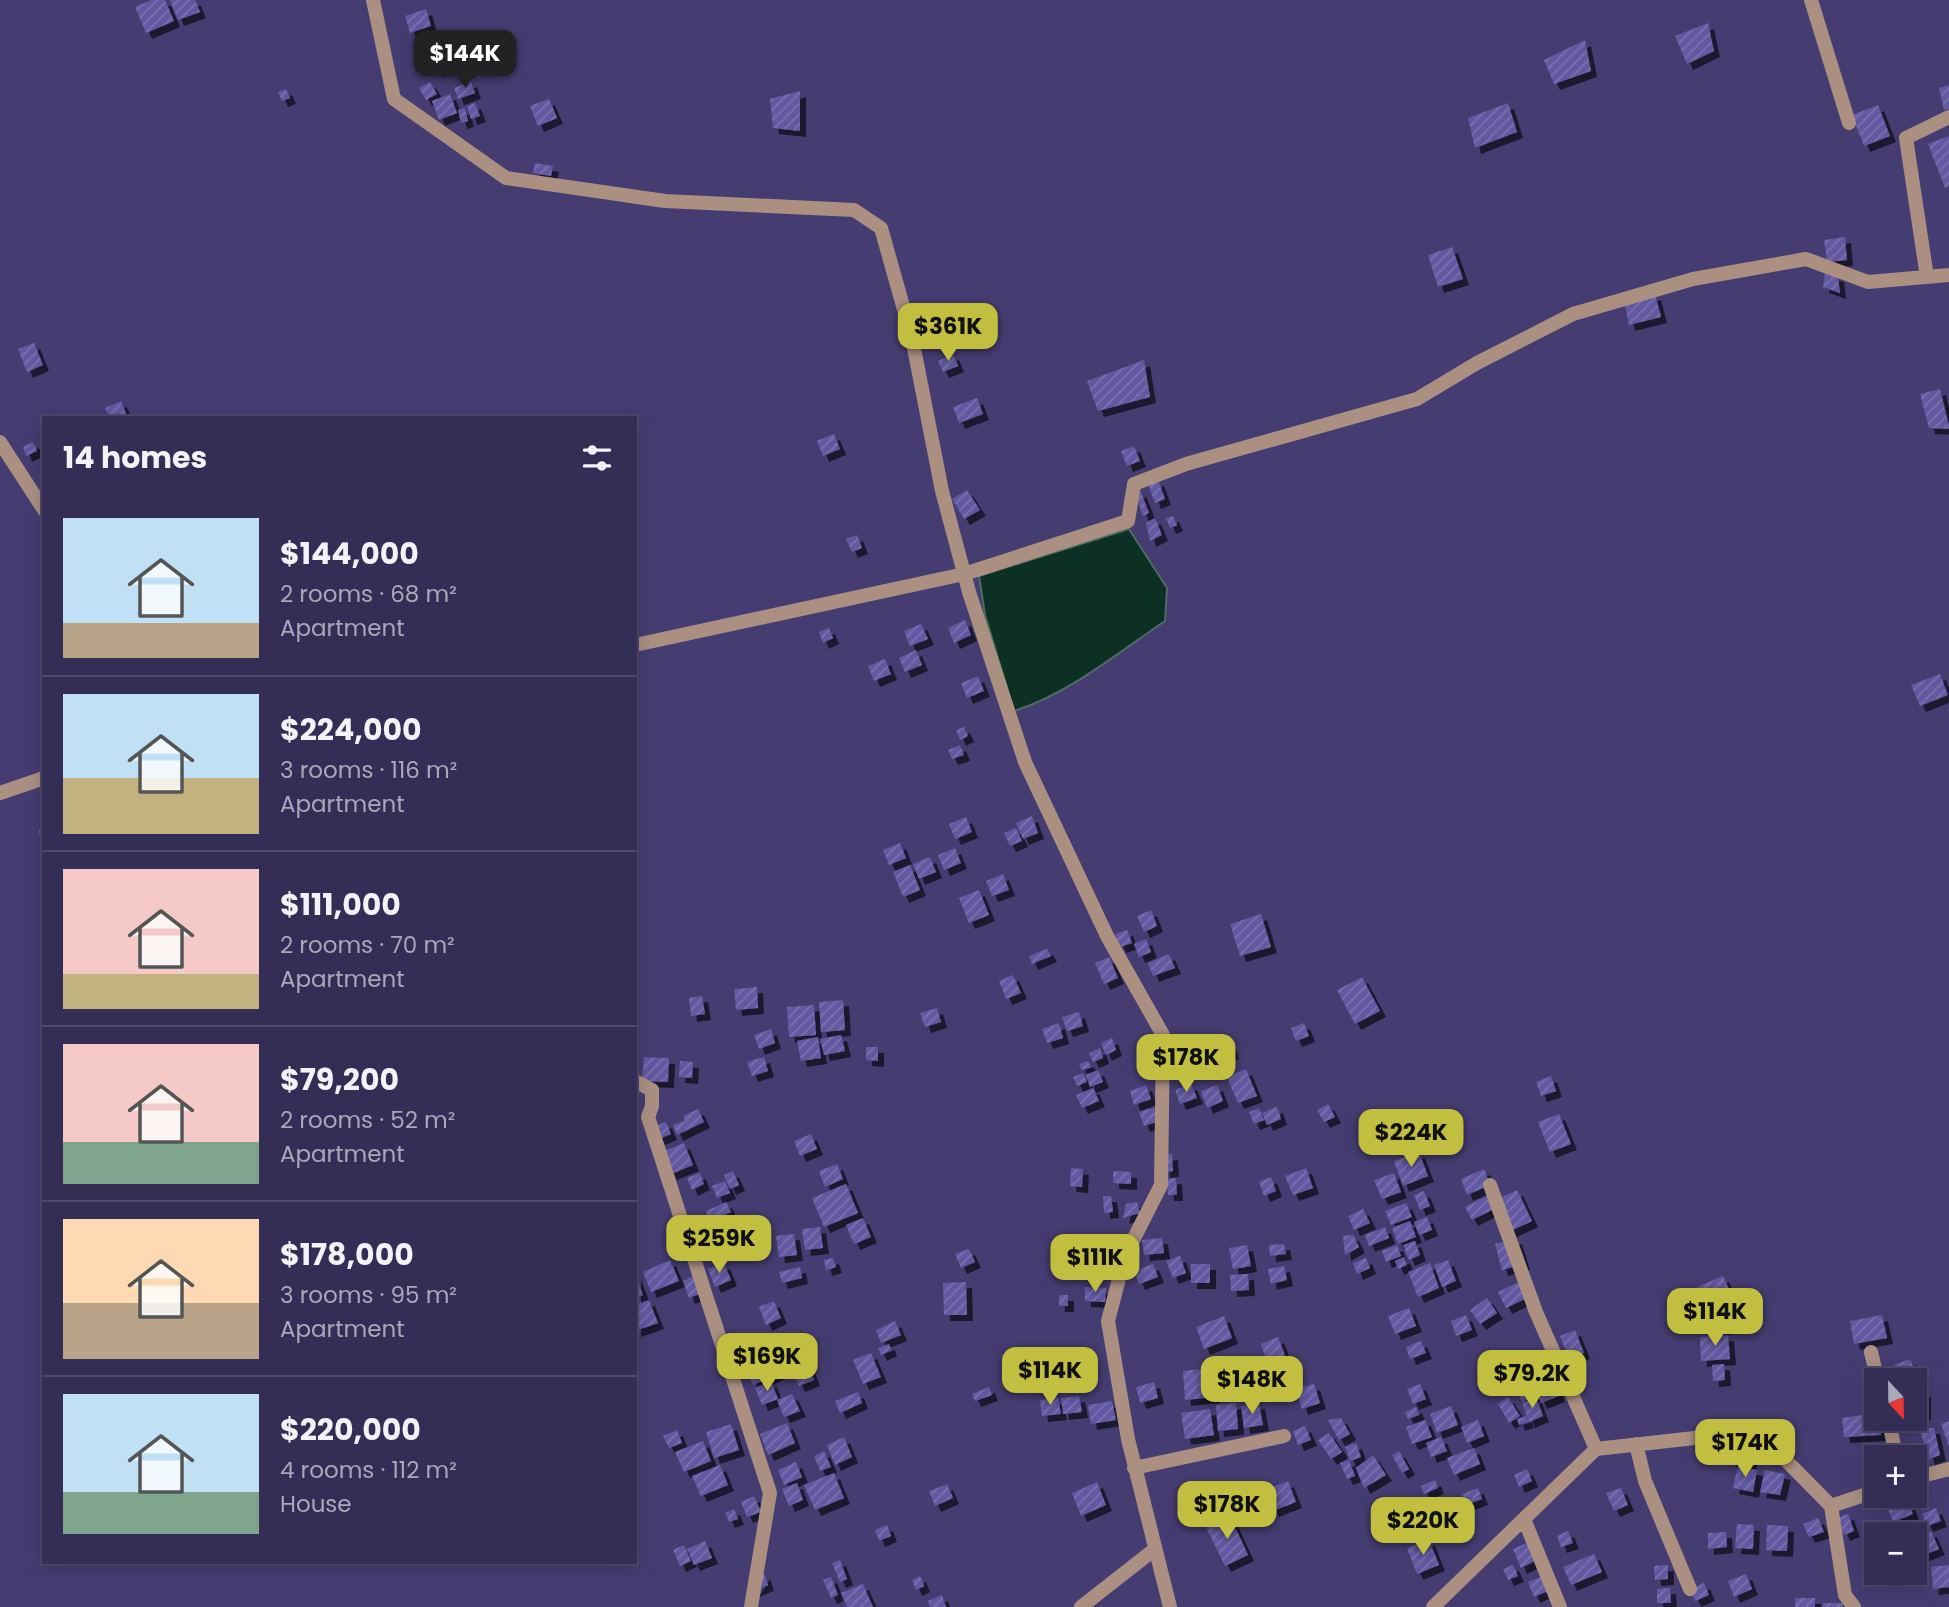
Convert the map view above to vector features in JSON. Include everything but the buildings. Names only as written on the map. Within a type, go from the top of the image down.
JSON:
[{"type":"street","points":[[373,0],[394,99],[506,178],[665,201],[853,209],[881,228],[912,338],[942,491],[964,573],[1025,762],[1107,936],[1163,1035],[1161,1185],[1125,1256],[1108,1321],[1134,1468],[1170,1607]]},
{"type":"street","points":[[1811,0],[1849,123]]},
{"type":"street","points":[[1927,277],[1906,138],[1949,117]]},
{"type":"street","points":[[637,645],[964,573],[1128,521],[1134,484],[1173,468],[1417,399],[1477,363],[1573,314],[1693,279],[1807,259],[1868,282],[1949,275]]},
{"type":"street","points":[[0,443],[42,507]]},
{"type":"street","points":[[0,793],[42,779]]},
{"type":"street","points":[[637,1082],[652,1090],[652,1106],[648,1118],[771,1493],[751,1607]]},
{"type":"street","points":[[1490,1185],[1536,1312],[1596,1449]]},
{"type":"street","points":[[1871,1352],[1875,1368]]},
{"type":"street","points":[[1433,1607],[1596,1449],[1757,1430],[1831,1506],[1845,1595],[1854,1607]]},
{"type":"street","points":[[1134,1468],[1284,1436]]},
{"type":"street","points":[[1636,1444],[1645,1481],[1690,1589]]},
{"type":"street","points":[[1927,1475],[1949,1469]]},
{"type":"street","points":[[1831,1506],[1864,1495]]},
{"type":"street","points":[[1524,1519],[1560,1607]]},
{"type":"street","points":[[1081,1607],[1154,1549]]},
{"type":"shaded area","points":[[1129,529],[1167,588],[1165,621],[1073,684],[1014,711],[985,615],[979,576]]}]
